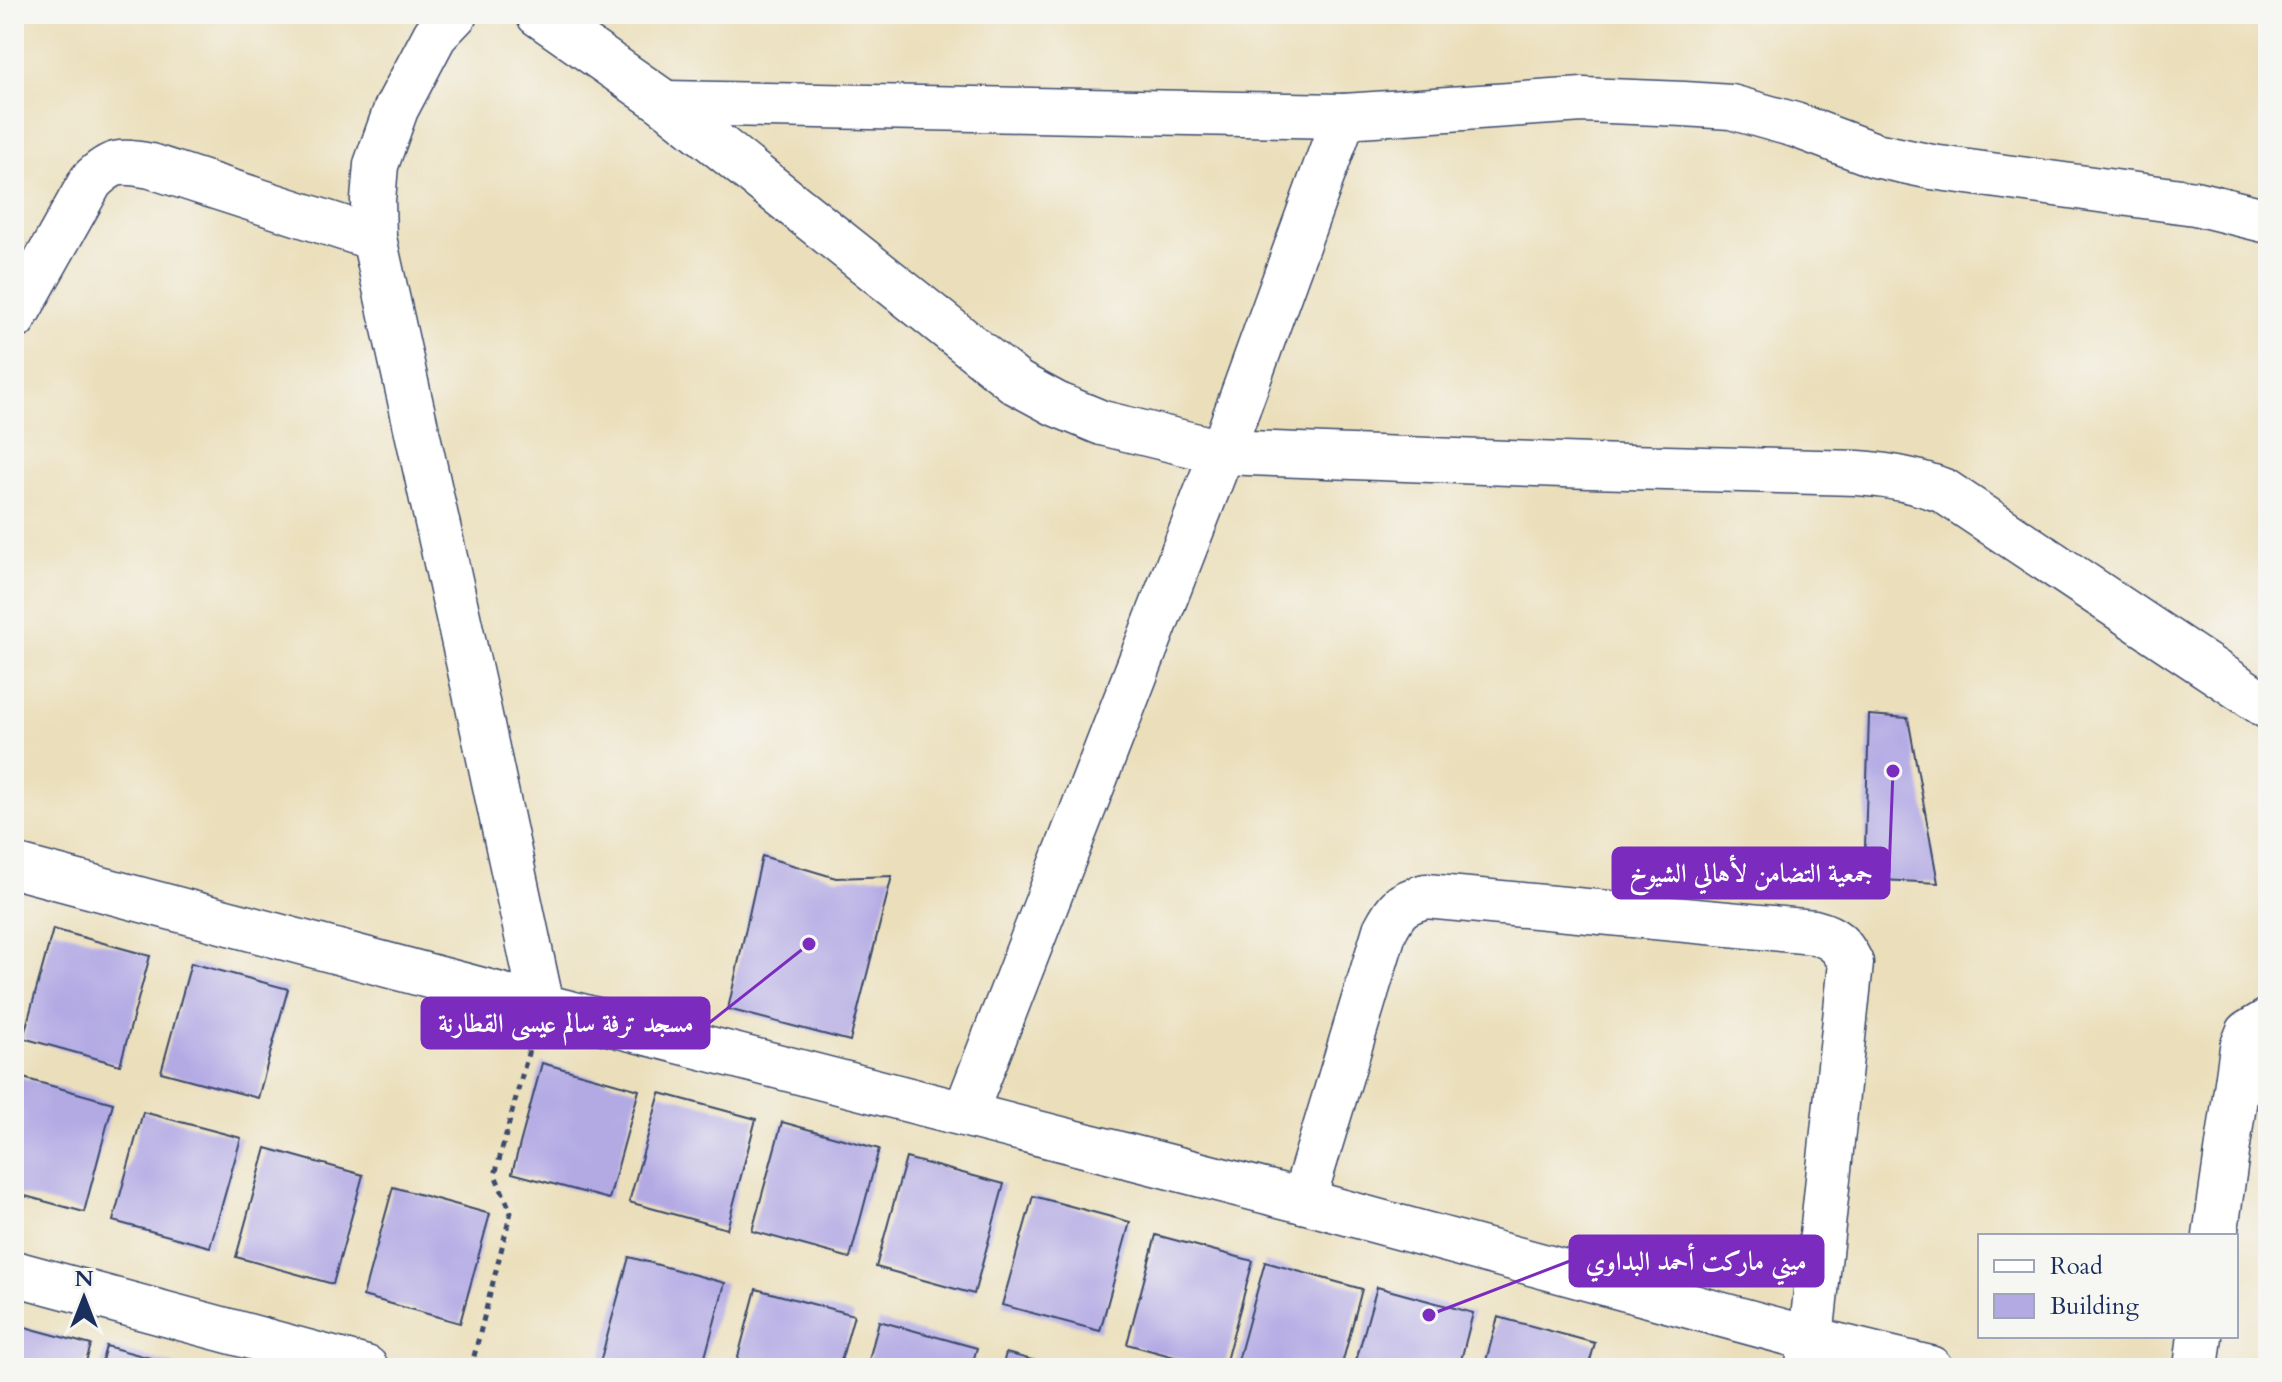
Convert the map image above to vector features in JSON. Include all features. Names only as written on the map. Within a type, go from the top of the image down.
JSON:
[{"type":"street","points":[[455,14],[435,35],[396,109],[376,165],[374,238],[542,1006]]},
{"type":"street","points":[[538,14],[665,103],[1017,383],[1102,423],[1222,452],[1858,473],[1918,481],[1944,491],[2268,707]]},
{"type":"street","points":[[665,103],[1344,116],[1583,100],[1731,107],[1795,125],[1875,155],[1932,167],[2195,203],[2268,221]]},
{"type":"street","points":[[965,1113],[1222,452],[1344,116]]},
{"type":"street","points":[[14,318],[91,181],[105,167],[125,162],[151,166],[374,238]]},
{"type":"street","points":[[14,866],[542,1006],[1303,1201],[1809,1354],[1930,1368]]},
{"type":"street","points":[[1303,1201],[1385,930],[1395,911],[1406,902],[1426,896],[1814,932],[1830,937],[1843,947],[1851,963],[1809,1354]]},
{"type":"street","points":[[2215,1234],[2242,1048],[2248,1033],[2268,1021]]},
{"type":"street","points":[[14,1273],[366,1368]]},
{"type":"street","points":[[2196,1368],[2200,1338]]},
{"type":"path","points":[[471,1368],[511,1212],[495,1175],[542,1006]]},
{"type":"building","points":[[1869,715],[1908,718],[1938,883],[1864,879]]},
{"type":"building","points":[[762,856],[836,878],[892,876],[850,1041],[728,1009]]},
{"type":"building","points":[[53,929],[150,956],[120,1065],[23,1038]]},
{"type":"building","points":[[191,963],[288,989],[258,1098],[161,1072]]},
{"type":"building","points":[[542,1063],[639,1090],[609,1199],[512,1173]]},
{"type":"building","points":[[16,1076],[113,1103],[84,1212],[14,1193]]},
{"type":"building","points":[[660,1093],[756,1119],[727,1229],[629,1202]]},
{"type":"building","points":[[143,1112],[241,1138],[210,1247],[113,1221]]},
{"type":"building","points":[[782,1122],[879,1149],[850,1258],[752,1231]]},
{"type":"building","points":[[266,1148],[363,1175],[333,1284],[236,1257]]},
{"type":"building","points":[[906,1158],[1004,1184],[974,1294],[876,1267]]},
{"type":"building","points":[[393,1187],[490,1214],[460,1323],[363,1296]]},
{"type":"building","points":[[1033,1196],[1130,1222],[1100,1331],[1002,1305]]},
{"type":"building","points":[[1156,1235],[1253,1261],[1224,1368],[1214,1368],[1127,1344]]},
{"type":"building","points":[[629,1257],[725,1283],[702,1368],[599,1366]]},
{"type":"building","points":[[1265,1262],[1362,1289],[1341,1368],[1236,1368]]},
{"type":"building","points":[[1377,1287],[1473,1313],[1459,1368],[1354,1368]]},
{"type":"building","points":[[756,1289],[854,1315],[839,1368],[735,1368]]},
{"type":"building","points":[[1498,1317],[1595,1343],[1588,1368],[1484,1368]]},
{"type":"building","points":[[879,1321],[977,1348],[971,1368],[867,1368]]},
{"type":"building","points":[[14,1324],[91,1345],[84,1368],[14,1368]]},
{"type":"building","points":[[106,1346],[183,1367],[183,1368],[100,1368]]},
{"type":"building","points":[[1006,1353],[1058,1367],[1058,1368],[1002,1368]]},
{"type":"place","name":"جمعية التضامن لأهالي الشيوخ","points":[[1893,771]]},
{"type":"place","name":"مسجد ترفة سالم عيسى القطارنة","points":[[809,944]]},
{"type":"place","name":"ميني ماركت أحمد البداوي","points":[[1429,1315]]}]
